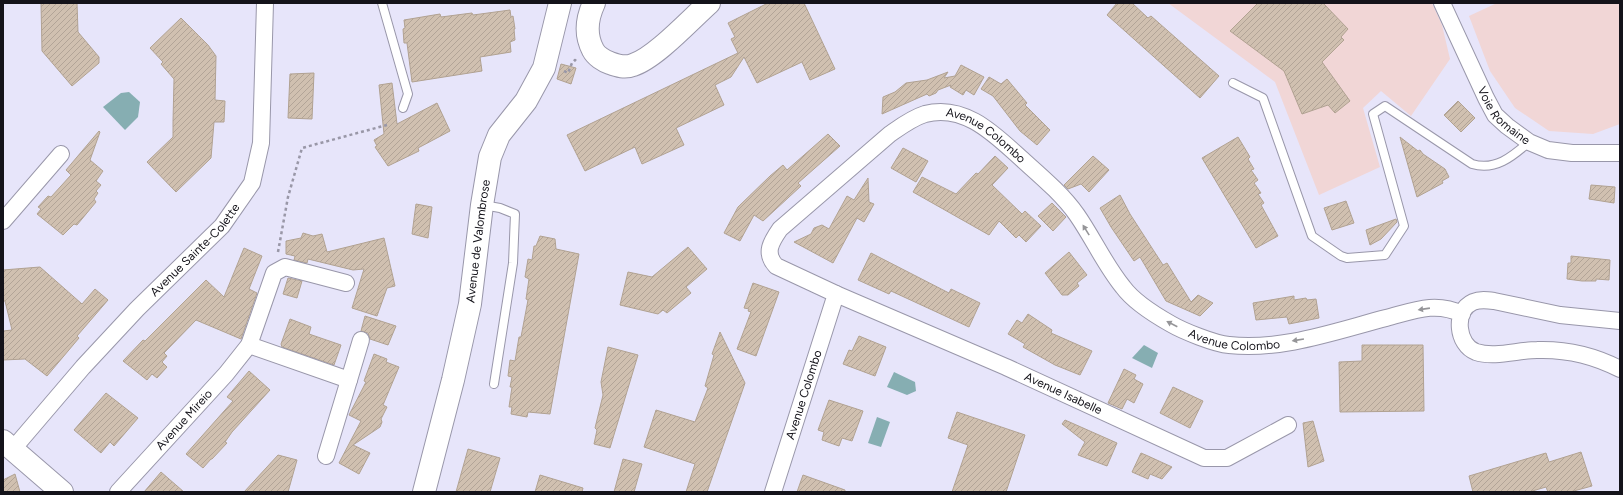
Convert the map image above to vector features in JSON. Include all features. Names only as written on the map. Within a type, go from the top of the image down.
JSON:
[{"type":"main road","name":"Avenue de Valombrose","points":[[424,492],[453,380],[470,304],[482,205],[493,146],[505,126],[526,101],[544,68],[560,3]]},
{"type":"main road","points":[[594,3],[588,25],[588,40],[594,52],[605,61],[619,67],[632,65],[646,59],[708,3]]},
{"type":"main road","points":[[8,445],[62,492]]},
{"type":"street","name":"Avenue Sainte-Colette","points":[[8,445],[137,309],[222,226],[252,183],[261,143],[265,3]]},
{"type":"street","name":"Voie Romaine","points":[[1442,3],[1486,98],[1495,115],[1507,126],[1529,142],[1548,150],[1572,153],[1620,153]]},
{"type":"street","name":"Avenue Colombo","points":[[773,492],[836,294],[776,266],[771,260],[770,250],[772,241],[780,229],[890,134],[905,123],[924,114],[941,112],[958,115],[976,120],[990,130],[1045,180],[1076,214],[1124,288],[1140,303],[1172,325],[1227,345],[1249,346],[1273,344],[1307,338],[1420,309],[1441,307],[1462,314]]},
{"type":"street","points":[[3,221],[61,154]]},
{"type":"street","points":[[274,273],[285,267],[346,283]]},
{"type":"street","name":"Avenue Mireio","points":[[118,492],[226,374],[249,345],[274,273]]},
{"type":"street","name":"Avenue Isabelle","points":[[836,294],[1006,366],[1204,458],[1227,458],[1288,425]]},
{"type":"street","points":[[1620,321],[1560,315],[1483,300],[1473,302],[1466,307],[1462,314],[1459,327],[1467,346],[1475,352],[1488,354],[1556,350],[1584,355],[1620,369]]},
{"type":"street","points":[[326,456],[361,340]]},
{"type":"street","points":[[249,345],[349,380]]},
{"type":"lane","points":[[382,3],[408,94],[403,108]]},
{"type":"lane","points":[[1233,83],[1263,98],[1312,236],[1341,256],[1347,258],[1385,255],[1404,226],[1373,114],[1385,106],[1472,164],[1482,167],[1496,165],[1515,155],[1529,142]]},
{"type":"lane","points":[[482,205],[500,208],[515,214],[513,263],[494,384]]},
{"type":"path","points":[[559,70],[568,73],[570,66]]},
{"type":"path","points":[[274,273],[288,197],[302,148],[388,126]]},
{"type":"shaded area","points":[[1168,3],[1432,3],[1442,25],[1450,59],[1411,116],[1381,91],[1363,108],[1380,167],[1319,195],[1275,82]]},
{"type":"shaded area","points":[[1497,3],[1620,3],[1620,124],[1593,134],[1549,131],[1515,108],[1490,71],[1469,16]]},
{"type":"shaded area","points":[[129,92],[140,102],[138,117],[125,130],[103,107],[121,93]]},
{"type":"shaded area","points":[[1144,345],[1158,353],[1152,368],[1132,358]]},
{"type":"shaded area","points":[[894,372],[915,382],[916,391],[907,395],[887,387]]},
{"type":"shaded area","points":[[877,417],[890,422],[881,447],[868,443]]},
{"type":"building","points":[[41,3],[77,3],[78,32],[99,57],[99,63],[72,86],[42,51]]},
{"type":"building","points":[[768,3],[804,3],[835,69],[810,80],[802,62],[757,83],[744,57],[731,77],[715,85],[724,105],[676,128],[684,145],[642,164],[635,147],[585,171],[567,135],[738,53],[731,39],[735,37],[728,23]]},
{"type":"building","points":[[1117,3],[1132,3],[1148,18],[1151,16],[1219,76],[1200,98],[1107,15]]},
{"type":"building","points":[[1258,3],[1323,3],[1348,29],[1341,37],[1344,40],[1322,62],[1350,101],[1335,113],[1328,105],[1302,114],[1284,71],[1230,31]]},
{"type":"building","points":[[510,10],[511,17],[513,16],[515,29],[515,40],[510,42],[511,52],[480,57],[482,71],[412,82],[407,43],[404,43],[404,20],[440,14],[441,17],[472,13],[473,15]]},
{"type":"building","points":[[181,18],[208,45],[216,56],[215,100],[225,101],[224,122],[214,122],[211,158],[176,192],[147,162],[173,137],[174,79],[161,64],[163,62],[150,48]]},
{"type":"building","points":[[561,64],[576,68],[571,84],[557,79]]},
{"type":"building","points":[[961,65],[984,77],[974,95],[966,90],[963,95],[950,87],[951,85],[938,90],[936,93],[929,96],[927,94],[882,114],[883,97],[895,92],[906,83],[927,80],[948,72],[944,78],[955,76]]},
{"type":"building","points":[[314,73],[312,119],[288,118],[290,74]]},
{"type":"building","points":[[989,77],[1001,84],[1007,79],[1027,103],[1025,105],[1050,130],[1037,145],[1020,131],[993,96],[981,89]]},
{"type":"building","points":[[392,83],[397,124],[437,103],[450,131],[418,148],[419,151],[388,166],[375,147],[377,146],[374,140],[384,134],[379,85]]},
{"type":"building","points":[[1458,101],[1475,118],[1461,132],[1444,115]]},
{"type":"building","points":[[99,131],[100,132],[90,160],[103,171],[96,181],[101,185],[96,191],[98,193],[94,199],[96,202],[77,225],[74,224],[63,235],[37,214],[41,209],[38,207],[48,196],[51,197],[71,175],[66,170]]},
{"type":"building","points":[[828,134],[840,146],[798,183],[801,186],[763,221],[754,215],[740,241],[724,233],[738,207],[770,176],[783,165],[787,170]]},
{"type":"building","points":[[1238,137],[1250,157],[1248,159],[1254,169],[1251,170],[1258,180],[1254,183],[1261,193],[1258,194],[1264,203],[1261,205],[1278,236],[1256,248],[1202,158]]},
{"type":"building","points":[[1400,137],[1445,169],[1449,177],[1442,181],[1443,183],[1417,197]]},
{"type":"building","points":[[903,148],[928,161],[916,182],[891,168]]},
{"type":"building","points":[[995,156],[1008,168],[992,185],[1022,214],[1025,211],[1041,226],[1026,242],[1019,235],[1016,238],[999,221],[989,235],[913,192],[922,177],[956,194]]},
{"type":"building","points":[[1093,156],[1109,170],[1089,192],[1081,184],[1068,189],[1064,185]]},
{"type":"building","points":[[868,178],[869,202],[874,204],[864,222],[857,218],[833,263],[794,242],[811,234],[814,228],[822,225],[829,229],[847,196],[854,200]]},
{"type":"building","points":[[1591,185],[1615,187],[1614,203],[1589,199]]},
{"type":"building","points":[[1120,195],[1130,214],[1163,265],[1167,263],[1191,302],[1198,295],[1213,303],[1200,316],[1166,301],[1140,257],[1134,261],[1111,227],[1100,208]]},
{"type":"building","points":[[1346,201],[1354,223],[1332,230],[1324,208]]},
{"type":"building","points":[[1052,203],[1066,217],[1053,231],[1038,216]]},
{"type":"building","points":[[416,204],[432,207],[428,238],[412,234]]},
{"type":"building","points":[[1396,219],[1397,222],[1381,239],[1370,245],[1366,230]]},
{"type":"building","points":[[303,233],[313,236],[322,234],[327,252],[384,238],[395,286],[387,288],[377,316],[352,308],[364,269],[353,270],[308,259],[307,263],[294,260],[295,256],[286,254],[286,241],[301,238]]},
{"type":"building","points":[[540,236],[555,239],[556,249],[579,254],[550,414],[528,412],[527,417],[511,414],[512,407],[509,407],[512,377],[508,376],[510,360],[515,361],[528,300],[526,299],[529,279],[525,277],[528,259],[532,260],[534,246],[536,246]]},
{"type":"building","points":[[688,247],[707,269],[686,287],[691,293],[667,313],[663,310],[658,314],[620,305],[628,272],[652,277]]},
{"type":"building","points":[[244,248],[262,256],[249,289],[257,293],[241,339],[196,320],[164,353],[167,356],[162,362],[167,367],[157,378],[152,374],[147,380],[123,361],[206,280],[224,297]]},
{"type":"building","points":[[1069,252],[1087,275],[1077,283],[1079,286],[1068,295],[1062,295],[1045,273]]},
{"type":"building","points":[[871,253],[949,293],[951,289],[980,303],[969,327],[891,291],[889,294],[858,280]]},
{"type":"building","points":[[1571,256],[1610,260],[1609,280],[1596,279],[1596,281],[1582,281],[1567,279],[1568,263],[1571,263]]},
{"type":"building","points":[[40,267],[82,304],[95,289],[108,300],[77,336],[79,338],[47,376],[25,359],[3,360],[3,331],[12,330],[5,301],[3,301],[3,270]]},
{"type":"building","points":[[288,278],[302,281],[297,298],[283,294]]},
{"type":"building","points":[[753,283],[779,292],[756,356],[737,349],[751,312],[748,311],[749,309],[744,308]]},
{"type":"building","points":[[1294,296],[1294,300],[1306,298],[1307,300],[1316,299],[1319,318],[1289,324],[1287,317],[1256,320],[1253,303]]},
{"type":"building","points":[[1028,314],[1052,330],[1051,333],[1092,351],[1080,375],[1055,365],[1023,347],[1025,344],[1008,334],[1017,320],[1022,323]]},
{"type":"building","points":[[365,316],[396,326],[388,345],[370,339],[368,333],[361,331]]},
{"type":"building","points":[[290,319],[311,327],[309,334],[341,345],[334,365],[282,347],[281,344]]},
{"type":"building","points":[[720,332],[745,383],[707,492],[686,492],[695,464],[644,447],[656,410],[695,422],[708,388],[705,386],[714,355],[712,354]]},
{"type":"building","points":[[859,336],[886,347],[875,376],[843,364],[849,350],[852,351]]},
{"type":"building","points":[[1362,345],[1423,345],[1424,411],[1340,412],[1339,362],[1362,361]]},
{"type":"building","points":[[608,347],[638,355],[610,448],[594,444],[597,430],[595,428],[603,395],[601,382]]},
{"type":"building","points":[[374,354],[387,359],[386,362],[399,367],[383,405],[387,407],[381,419],[382,422],[380,427],[353,445],[370,453],[359,474],[339,463],[361,421],[349,415],[366,382],[364,381]]},
{"type":"building","points":[[1124,369],[1136,375],[1134,379],[1143,384],[1134,403],[1127,399],[1122,409],[1108,403]]},
{"type":"building","points":[[249,371],[270,390],[232,432],[225,442],[227,443],[203,468],[186,454],[233,401],[227,397]]},
{"type":"building","points":[[1173,387],[1203,401],[1190,428],[1160,413]]},
{"type":"building","points":[[106,393],[138,418],[114,446],[110,442],[101,453],[74,430]]},
{"type":"building","points":[[829,400],[863,411],[852,441],[842,438],[839,446],[822,440],[824,432],[818,430]]},
{"type":"building","points":[[957,412],[1025,435],[1006,492],[952,492],[968,445],[948,438]]},
{"type":"building","points":[[1065,420],[1117,443],[1107,466],[1078,455],[1085,442],[1062,424]]},
{"type":"building","points":[[1313,421],[1324,461],[1308,467],[1303,423]]},
{"type":"building","points":[[468,449],[500,458],[490,492],[456,492]]},
{"type":"building","points":[[1581,452],[1592,486],[1570,492],[1548,492],[1546,487],[1529,492],[1473,492],[1469,476],[1546,453],[1549,462]]},
{"type":"building","points":[[1141,453],[1172,467],[1162,479],[1150,474],[1148,479],[1132,472]]},
{"type":"building","points":[[278,455],[297,460],[288,492],[244,492]]},
{"type":"building","points":[[623,459],[642,464],[634,492],[614,492]]},
{"type":"building","points":[[161,472],[184,492],[144,492]]},
{"type":"building","points":[[15,474],[20,492],[3,492],[3,480]]},
{"type":"building","points":[[540,475],[583,488],[582,492],[535,492]]},
{"type":"building","points":[[803,475],[845,490],[845,492],[797,492]]}]
